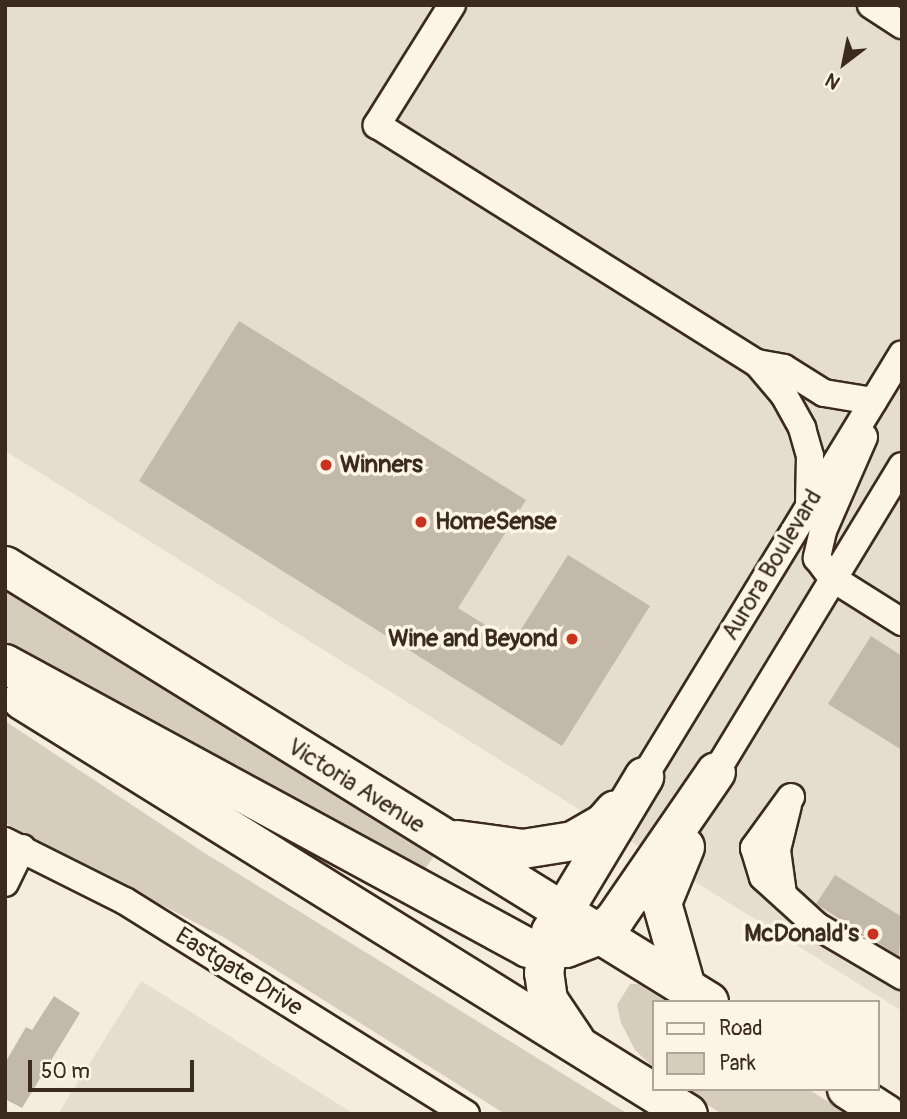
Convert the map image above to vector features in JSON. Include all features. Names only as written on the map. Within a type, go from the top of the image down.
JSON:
[{"type":"highway","name":"Victoria Avenue","points":[[5,566],[432,834],[697,994]]},
{"type":"highway","points":[[5,664],[512,940],[547,950],[597,936],[615,919],[716,772]]},
{"type":"highway","points":[[5,690],[688,1114]]},
{"type":"highway","points":[[697,994],[662,903],[716,772]]},
{"type":"highway","points":[[432,834],[490,848],[523,849],[573,841],[603,824],[644,776]]},
{"type":"highway","points":[[581,1047],[548,1000],[544,973],[547,950],[561,913],[644,776]]},
{"type":"highway","points":[[850,1091],[886,1114]]},
{"type":"street","points":[[452,5],[377,125],[757,363],[784,395],[802,428],[810,456],[809,505]]},
{"type":"street","points":[[871,5],[902,24]]},
{"type":"street","name":"Aurora Boulevard","points":[[644,776],[902,354]]},
{"type":"street","points":[[757,363],[783,368],[824,393],[879,390],[823,531],[817,558],[832,578],[902,622]]},
{"type":"street","points":[[716,772],[902,466]]},
{"type":"street","points":[[791,797],[763,830],[754,848],[763,877],[817,926],[902,976]]},
{"type":"street","points":[[5,883],[14,845]]},
{"type":"street","name":"Eastgate Drive","points":[[14,845],[125,901],[466,1114]]},
{"type":"shaded area","points":[[5,5],[902,5],[902,1011],[5,451]]},
{"type":"shaded area","points":[[141,981],[354,1114],[58,1114]]},
{"type":"green space","points":[[5,588],[434,856],[423,872],[5,642]]},
{"type":"green space","points":[[5,721],[203,852],[628,1114],[505,1114],[225,938],[5,823]]},
{"type":"green space","points":[[630,984],[638,984],[664,1000],[652,1000],[652,1066],[635,1050],[621,1023],[617,1005]]},
{"type":"green space","points":[[685,1091],[811,1091],[848,1114],[722,1114]]},
{"type":"building","points":[[239,321],[526,500],[458,608],[513,642],[568,555],[650,606],[562,746],[139,481]]},
{"type":"building","points":[[871,636],[902,656],[902,750],[828,704]]},
{"type":"building","name":"McDonald's","points":[[835,875],[902,917],[899,956],[816,904]]},
{"type":"building","points":[[54,996],[80,1013],[22,1108],[5,1099],[5,1063],[26,1027],[32,1030]]},
{"type":"place","name":"Winners","points":[[326,465]]},
{"type":"place","name":"HomeSense","points":[[421,522]]},
{"type":"place","name":"Wine and Beyond","points":[[572,639]]},
{"type":"place","name":"McDonald's","points":[[873,934]]}]
